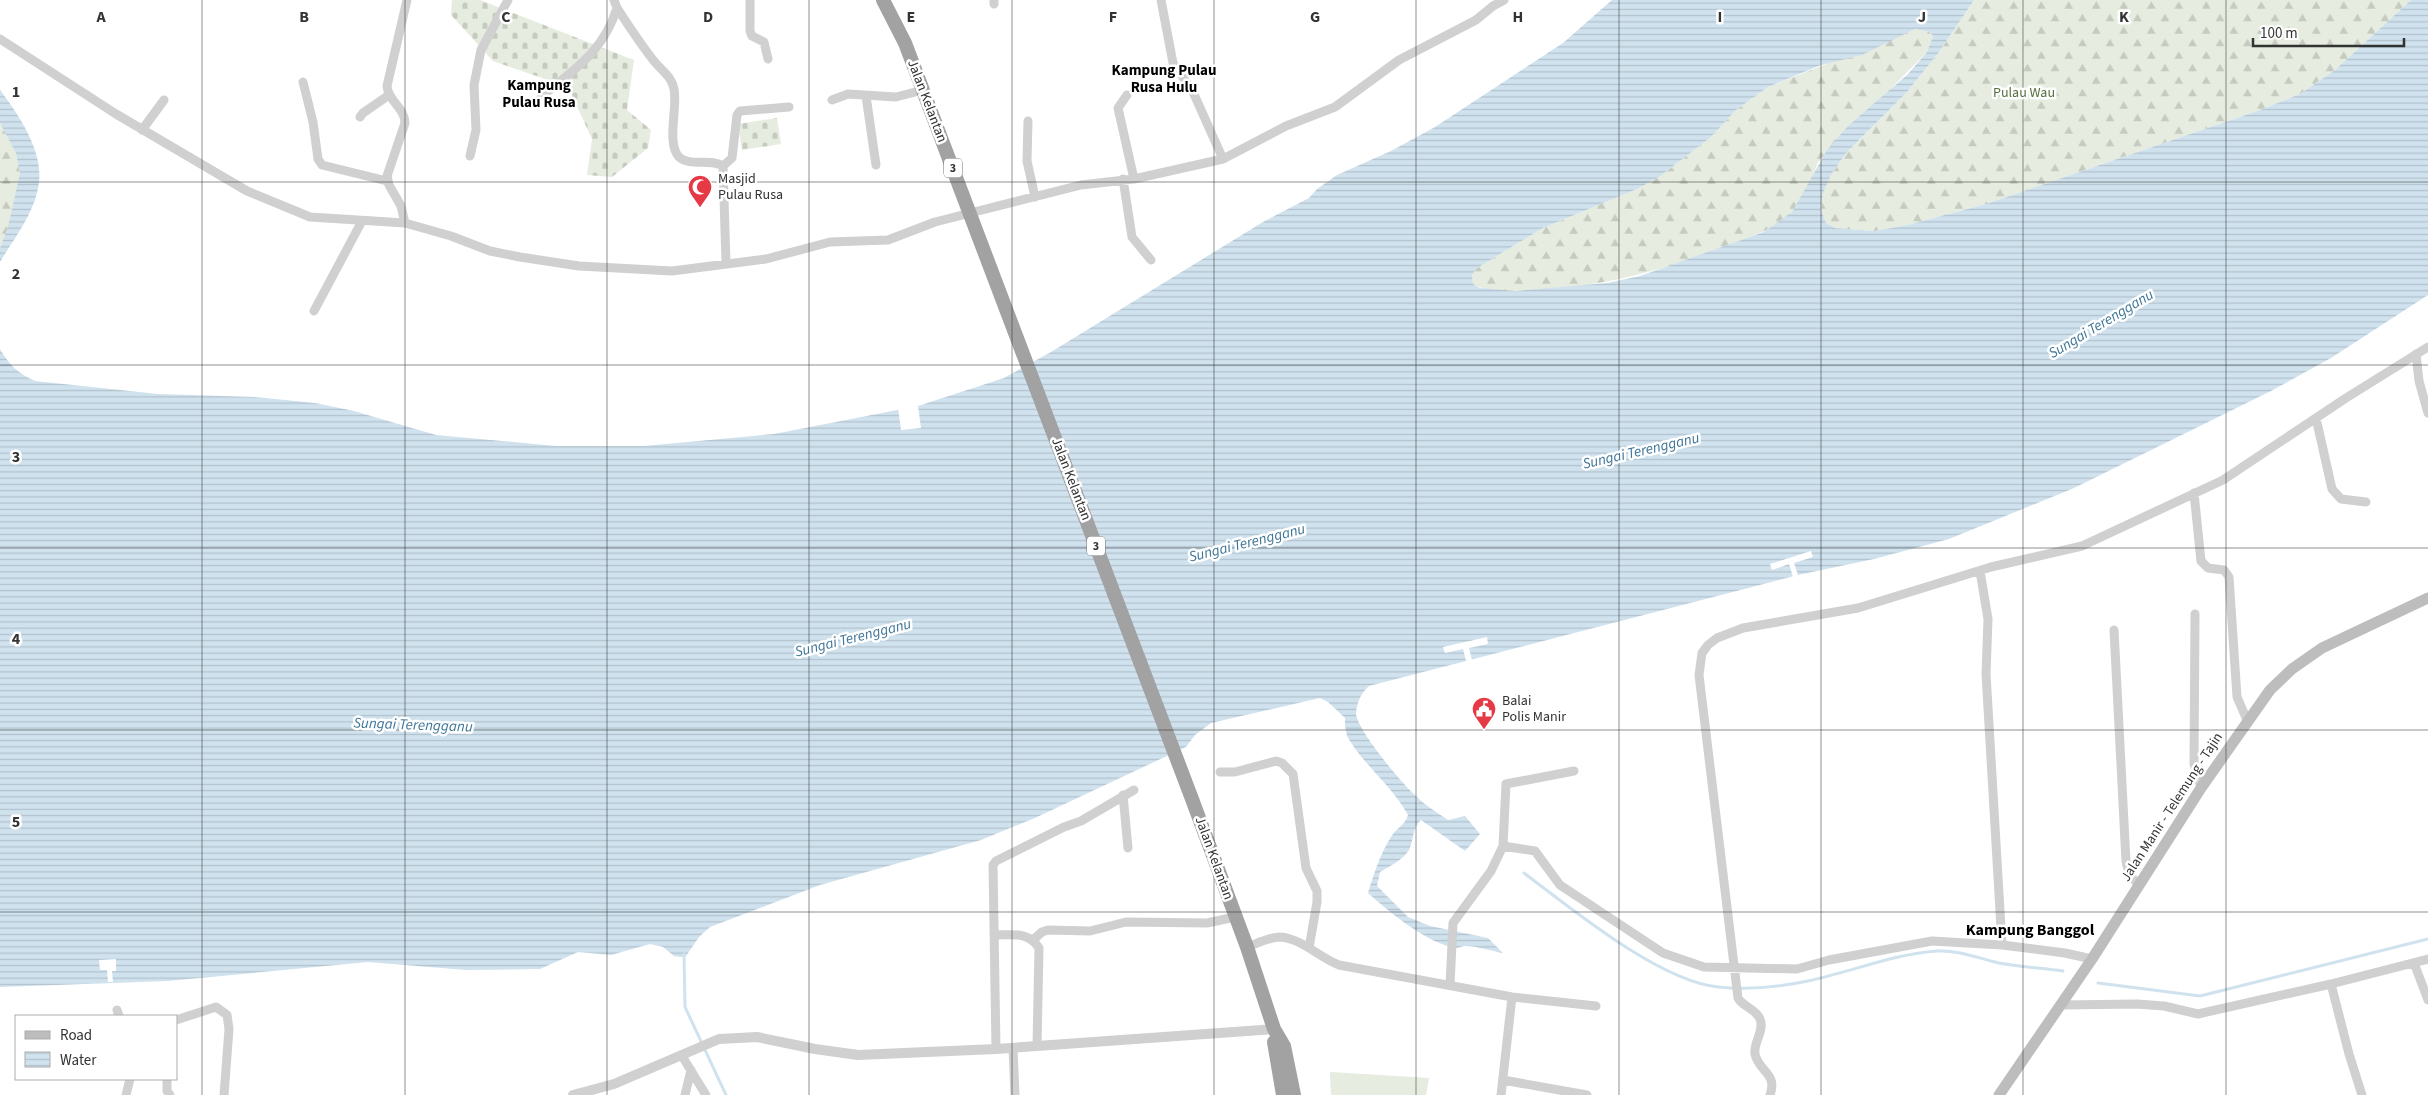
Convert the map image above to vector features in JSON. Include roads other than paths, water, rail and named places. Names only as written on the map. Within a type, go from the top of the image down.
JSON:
[{"type":"highway","name":"Jalan Kelantan","points":[[884,0],[905,43],[1192,799],[1247,947],[1274,1029],[1284,1046],[1294,1095]]},
{"type":"highway","name":"Jalan Kelantan","points":[[895,0],[905,43]]},
{"type":"highway","name":"Jalan Kelantan","points":[[1274,1029],[1274,1047],[1284,1095]]},
{"type":"main road","name":"Jalan Manir - Telemung - Tajin","points":[[1999,1095],[2092,959],[2201,788],[2247,720],[2270,690],[2305,659],[2347,634],[2428,598]]},
{"type":"street","points":[[405,223],[401,206],[388,181],[405,123],[405,116],[389,95],[387,86],[407,0]]},
{"type":"street","points":[[470,156],[476,130],[474,85],[481,50],[508,0]]},
{"type":"street","points":[[750,0],[750,31],[752,36],[764,42],[768,60]]},
{"type":"street","points":[[1162,0],[1173,63],[1193,92],[1223,159]]},
{"type":"street","points":[[0,39],[142,130],[247,191],[310,217],[405,223],[499,254],[578,266],[672,271],[766,259],[830,242],[888,240],[935,222],[1081,185],[1134,179],[1223,159],[1286,126],[1335,108],[1399,60],[1476,20],[1492,6],[1504,0]]},
{"type":"street","points":[[541,97],[593,54],[611,26],[615,4]]},
{"type":"street","points":[[615,4],[655,62],[669,76],[674,88],[673,142],[680,157],[687,161],[717,162],[723,166]]},
{"type":"street","points":[[303,82],[313,122],[318,158],[322,165],[388,181]]},
{"type":"street","points":[[832,100],[848,94],[896,97],[923,90]]},
{"type":"street","points":[[360,117],[363,112],[389,95]]},
{"type":"street","points":[[1127,95],[1118,108],[1134,179]]},
{"type":"street","points":[[866,96],[876,165]]},
{"type":"street","points":[[142,130],[164,100]]},
{"type":"street","points":[[723,166],[732,158],[737,115],[740,111],[789,107]]},
{"type":"street","points":[[1028,121],[1026,161],[1035,197]]},
{"type":"street","points":[[723,166],[726,263]]},
{"type":"street","points":[[1123,179],[1132,237],[1151,260]]},
{"type":"street","points":[[314,312],[362,221]]},
{"type":"street","points":[[1770,1095],[1772,1089],[1771,1078],[1758,1062],[1754,1048],[1761,1024],[1760,1019],[1738,998],[1699,675],[1702,652],[1717,638],[1743,628],[1858,608],[1980,571],[2082,546],[2242,469],[2316,418],[2428,348]]},
{"type":"street","points":[[2416,354],[2428,414]]},
{"type":"street","points":[[2316,418],[2332,489],[2341,499],[2366,502]]},
{"type":"street","points":[[2194,493],[2201,561],[2208,568],[2224,570],[2229,577],[2237,697],[2247,720]]},
{"type":"street","points":[[1980,571],[1988,619],[1986,674],[2002,945]]},
{"type":"street","points":[[2195,614],[2194,764],[2201,788]]},
{"type":"street","points":[[2114,630],[2126,861],[2132,879],[2140,885]]},
{"type":"street","points":[[1220,772],[1235,772],[1276,761],[1282,763],[1293,774],[1306,868],[1317,890],[1317,902],[1309,948]]},
{"type":"street","points":[[1450,985],[1453,923],[1490,871],[1503,846],[1506,784],[1574,771]]},
{"type":"street","points":[[996,1049],[992,870],[996,861],[1064,827],[1081,821],[1122,795],[1134,790]]},
{"type":"street","points":[[1122,795],[1128,848]]},
{"type":"street","points":[[1503,846],[1535,851],[1560,885],[1663,952],[1704,967],[1736,971],[1797,968],[1829,960],[1932,941],[2002,945],[2065,953],[2092,959]]},
{"type":"street","points":[[1034,939],[1042,932],[1048,930],[1090,931],[1126,922],[1207,923],[1235,917]]},
{"type":"street","points":[[994,935],[1026,935],[1034,939],[1039,948],[1037,1046]]},
{"type":"street","points":[[1247,947],[1279,937],[1294,940],[1324,959],[1339,965],[1512,998],[1596,1006]]},
{"type":"street","points":[[2061,1005],[2137,1004],[2164,1006],[2198,1014],[2331,984],[2428,958]]},
{"type":"street","points":[[2414,963],[2428,1000]]},
{"type":"street","points":[[2331,984],[2362,1095]]},
{"type":"street","points":[[1501,1095],[1512,998]]},
{"type":"street","points":[[178,1019],[216,1008],[227,1015],[229,1029],[224,1095]]},
{"type":"street","points":[[573,1095],[614,1084],[719,1039],[757,1037],[815,1049],[858,1055],[1013,1048],[1274,1029]]},
{"type":"street","points":[[1013,1048],[1015,1095]]},
{"type":"street","points":[[685,1054],[691,1070],[706,1095]]},
{"type":"street","points":[[685,1095],[691,1070]]},
{"type":"street","points":[[126,1095],[130,1080]]},
{"type":"street","points":[[167,1080],[167,1091],[170,1095]]},
{"type":"street","points":[[1503,1080],[1587,1095]]},
{"type":"water","name":"Sungai Terengganu","points":[[1612,0],[1974,0],[1939,52],[1907,92],[1846,153],[1831,175],[1823,193],[1821,210],[1826,223],[1835,228],[1875,231],[1907,225],[1986,204],[2260,110],[2300,94],[2335,70],[2411,0],[2428,0],[2428,295],[2331,358],[2271,391],[2074,488],[1949,539],[1874,559],[1798,575],[1369,686],[1360,698],[1356,713],[1358,721],[1381,756],[1410,791],[1424,803],[1448,820],[1465,816],[1480,834],[1465,851],[1421,820],[1416,827],[1409,850],[1400,860],[1380,872],[1377,886],[1408,917],[1430,926],[1488,938],[1503,953],[1470,946],[1457,948],[1434,941],[1398,918],[1368,893],[1387,844],[1408,815],[1395,795],[1364,760],[1348,738],[1345,718],[1328,702],[1320,698],[1211,723],[1195,735],[1186,747],[1037,817],[981,840],[820,885],[710,927],[699,937],[686,956],[674,956],[663,947],[650,944],[611,955],[578,952],[540,969],[466,970],[368,962],[168,981],[0,987],[0,349],[15,368],[35,381],[158,394],[255,397],[315,403],[354,411],[436,435],[556,446],[644,446],[774,434],[918,406],[1004,378],[1051,352],[1263,222],[1309,198],[1317,189],[1337,175],[1391,151],[1435,127],[1563,43]],"holes":[[[1915,29],[1929,32],[1933,36],[1927,52],[1908,74],[1848,126],[1827,150],[1792,212],[1764,232],[1640,276],[1607,283],[1516,291],[1480,288],[1473,284],[1472,275],[1477,268],[1543,228],[1637,189],[1659,177],[1711,137],[1736,110],[1768,87],[1821,65],[1862,55]]]},
{"type":"water","points":[[0,90],[28,133],[37,158],[39,182],[34,203],[0,262],[0,248],[8,227],[20,173],[16,153],[0,123]]},
{"type":"waterway","points":[[1524,873],[1591,923],[1643,958],[1695,982],[1718,987],[1752,988],[1797,983],[1904,956],[1937,951],[1961,953],[1999,963],[2063,971]]},
{"type":"waterway","points":[[2098,983],[2200,996],[2428,939]]},
{"type":"waterway","points":[[684,954],[685,1007],[726,1095]]},
{"type":"place","name":"Masjid Pulau Rusa","points":[[700,208]]},
{"type":"place","name":"Balai Polis Manir","points":[[1484,730]]},
{"type":"district","name":"Kampung Pulau Rusa Hulu","points":[[1164,78]]},
{"type":"district","name":"Kampung Pulau Rusa","points":[[539,94]]},
{"type":"district","name":"Kampung Banggol","points":[[2030,930]]},
{"type":"park label","name":"Pulau Wau","points":[[2024,93]]}]
